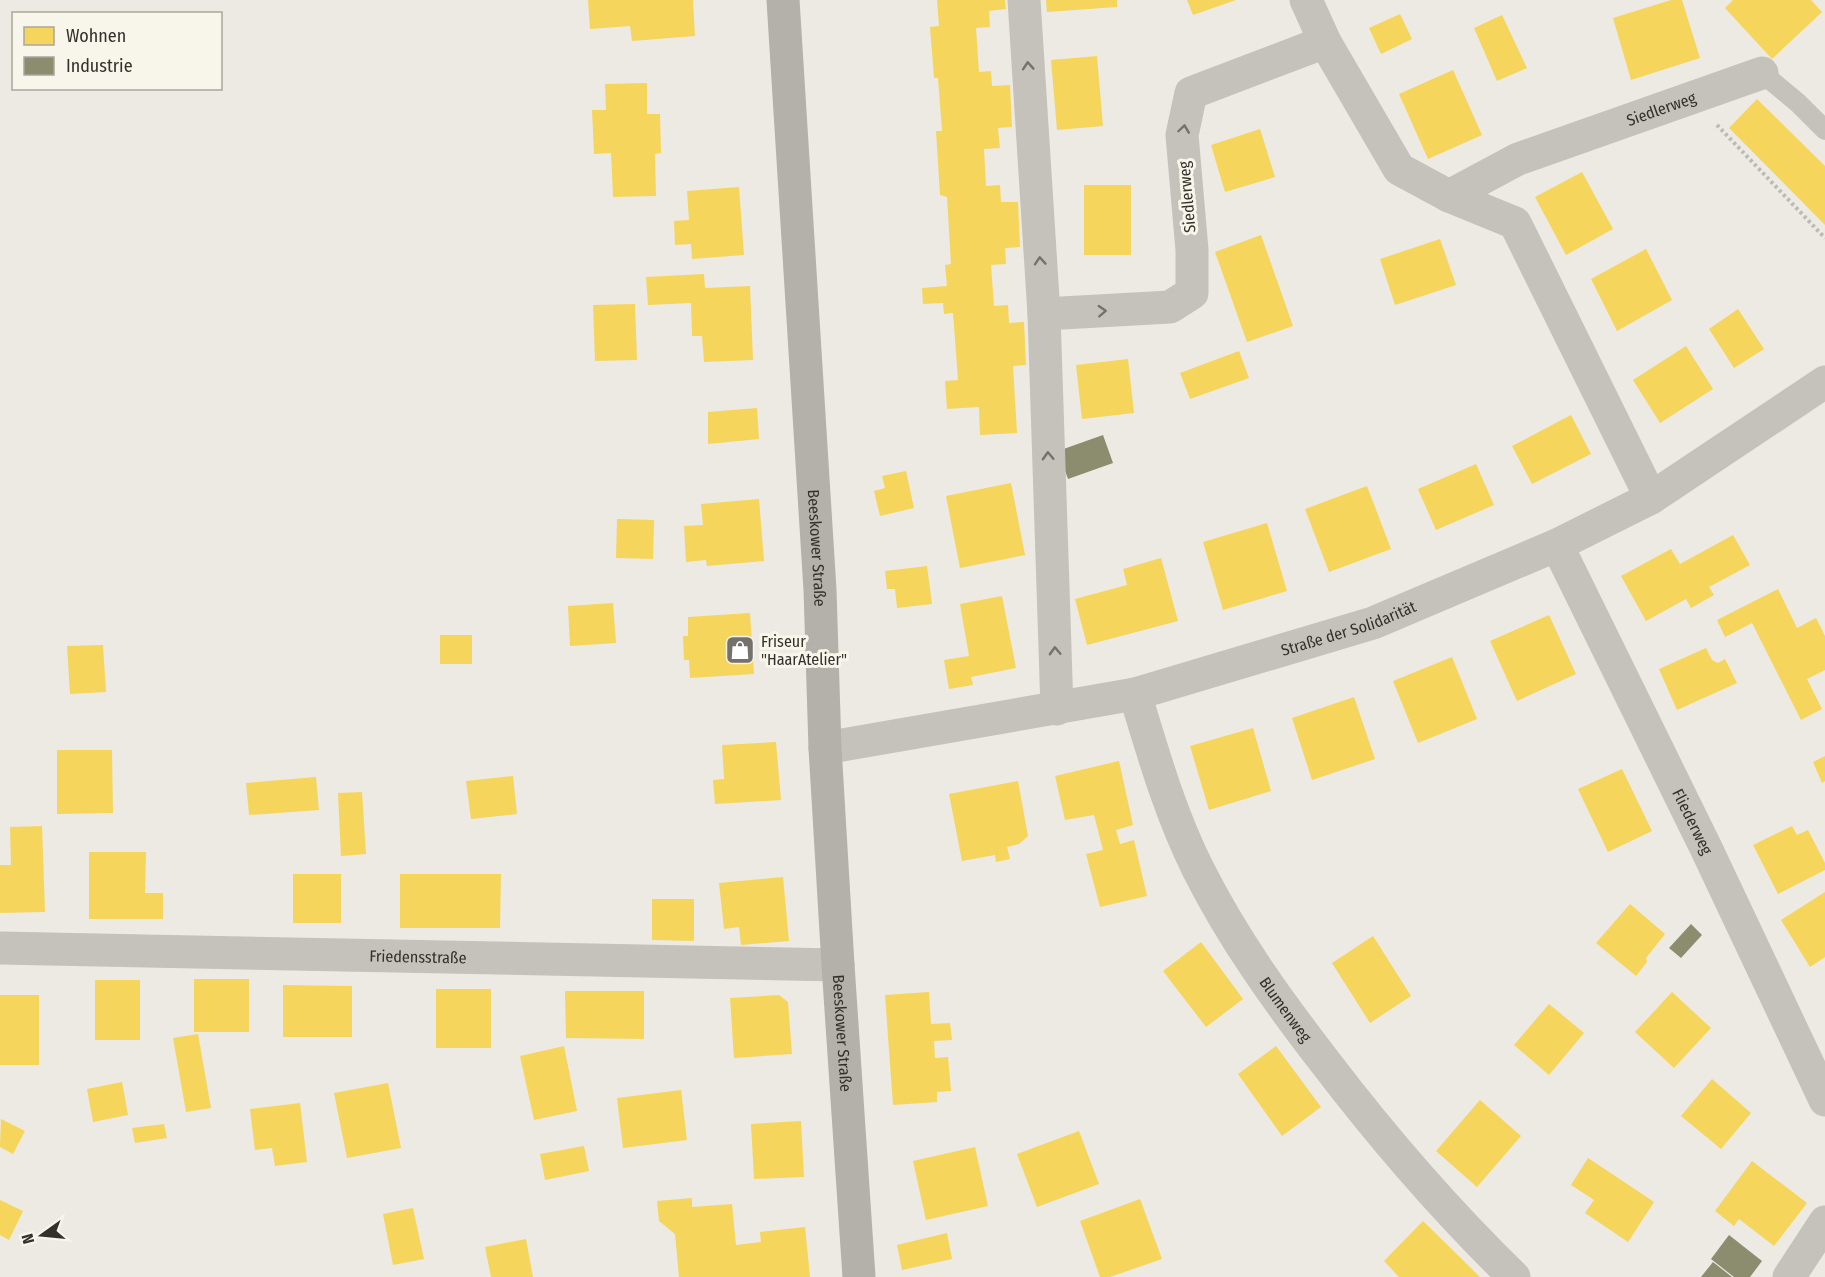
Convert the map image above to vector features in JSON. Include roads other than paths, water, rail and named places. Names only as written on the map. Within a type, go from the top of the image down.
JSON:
[{"type":"main road","name":"Beeskower Straße","points":[[783,0],[820,590],[825,748],[859,1277]]},
{"type":"street","points":[[1024,0],[1044,314],[1057,709]]},
{"type":"street","points":[[1306,0],[1325,42],[1399,169],[1449,196],[1515,223],[1651,498]]},
{"type":"street","name":"Siedlerweg","points":[[1044,314],[1170,307],[1191,293],[1192,250],[1182,135],[1191,93],[1325,42]]},
{"type":"street","name":"Siedlerweg","points":[[1449,196],[1518,159],[1762,74]]},
{"type":"street","name":"Straße der Solidarität","points":[[825,748],[1135,694],[1373,623],[1557,545],[1651,498],[1825,382]]},
{"type":"street","name":"Fliederweg","points":[[1557,545],[1706,848],[1825,1100]]},
{"type":"street","name":"Blumenweg","points":[[1135,694],[1162,783],[1193,857],[1236,937],[1281,1004],[1372,1123],[1477,1241],[1514,1277]]},
{"type":"street","name":"Friedensstraße","points":[[0,948],[838,965]]},
{"type":"street","points":[[1789,1277],[1825,1222]]},
{"type":"lane","name":"Siedlerweg","points":[[1762,74],[1798,103],[1825,130]]},
{"type":"place","name":"Friseur \"HaarAtelier\"","points":[[740,650]]}]
